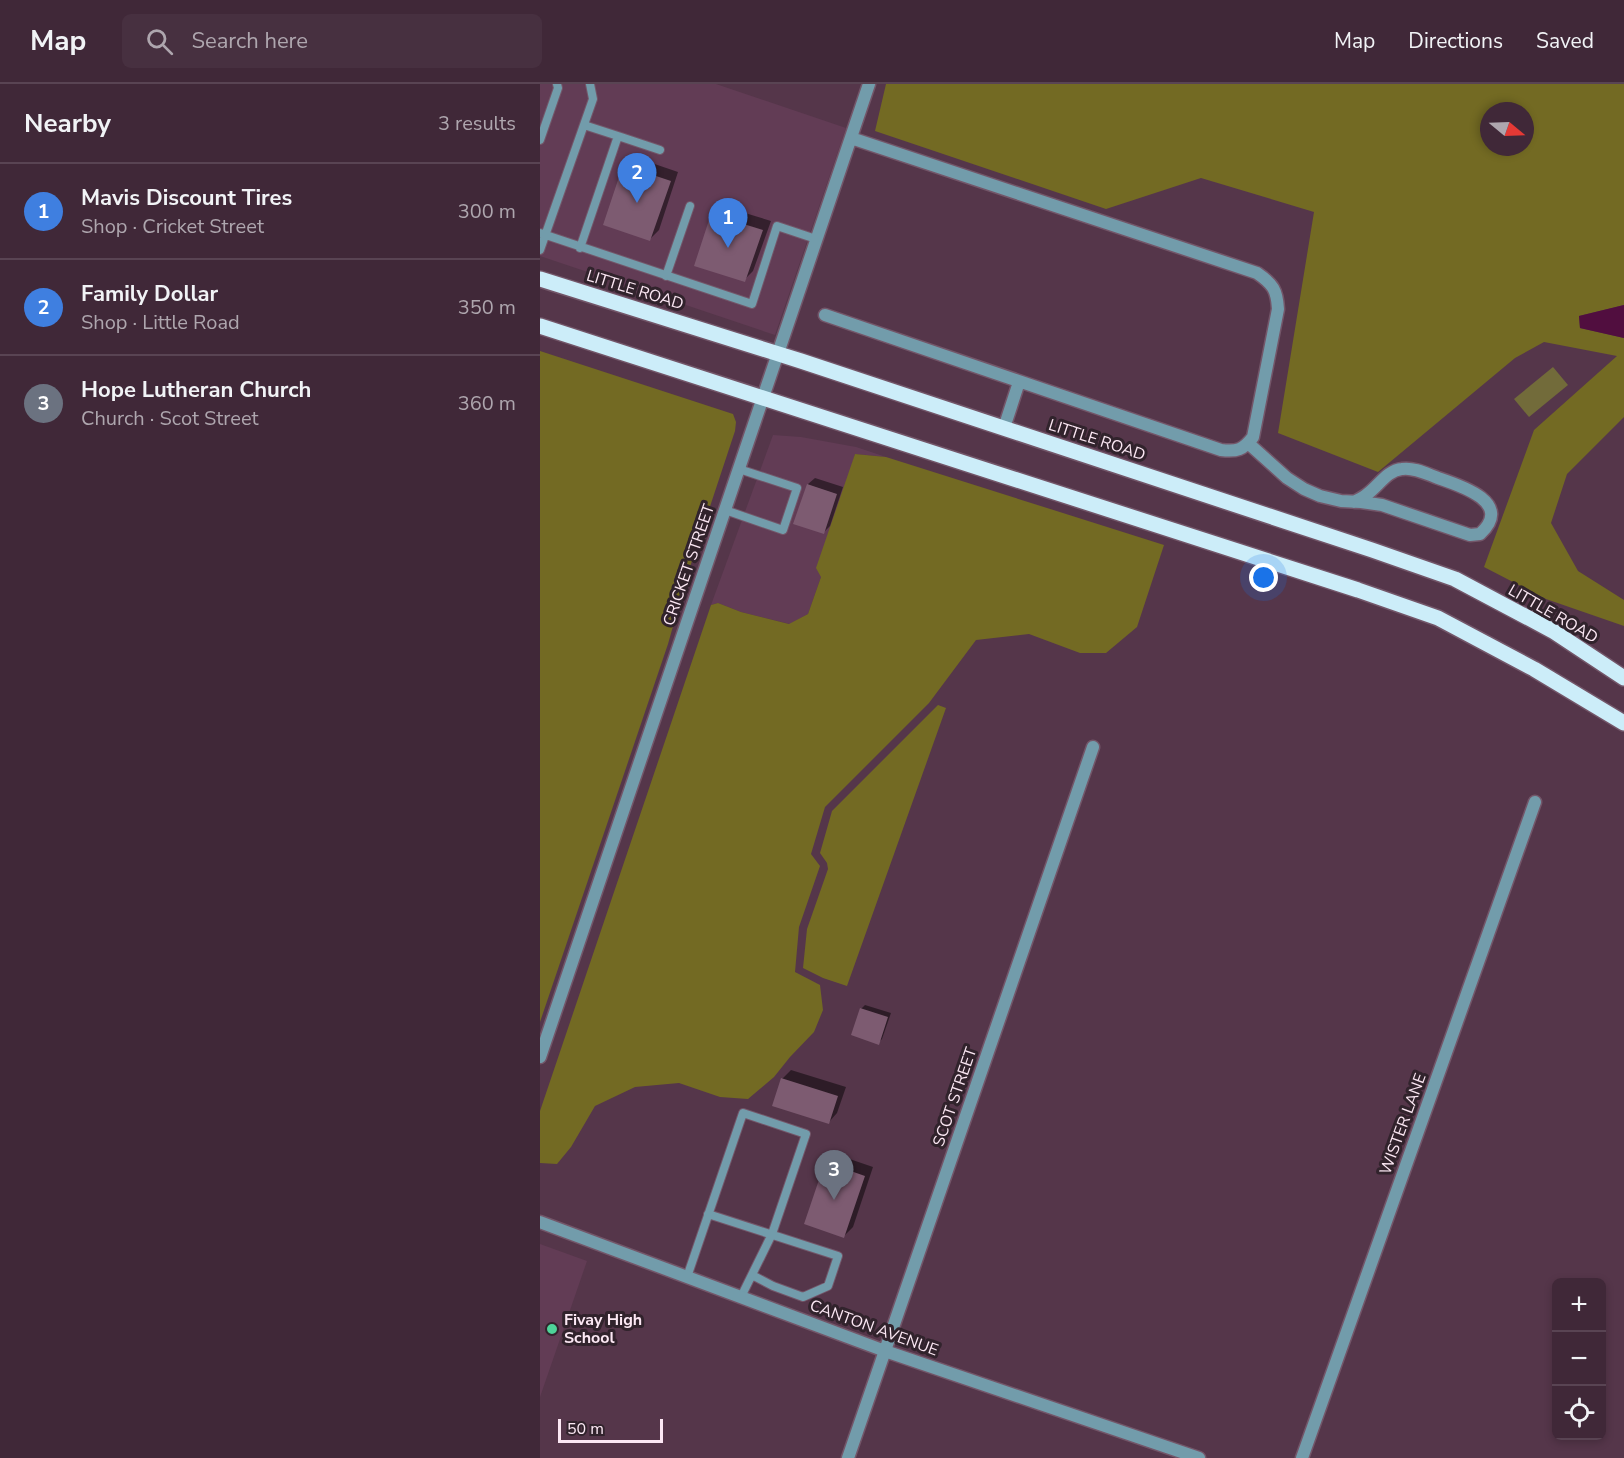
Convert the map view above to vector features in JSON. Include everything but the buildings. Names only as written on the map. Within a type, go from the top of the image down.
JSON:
[{"type":"main road","name":"LITTLE ROAD","points":[[540,279],[1004,428],[1455,579],[1553,631],[1624,678]]},
{"type":"main road","points":[[540,326],[1358,590],[1438,618],[1534,669],[1624,723]]},
{"type":"street","name":"CRICKET STREET","points":[[540,1058],[869,84]]},
{"type":"street","points":[[825,315],[1221,450],[1233,451],[1246,446],[1253,436],[1278,309],[1275,289],[1257,273],[851,138]]},
{"type":"street","points":[[1004,428],[1019,382]]},
{"type":"street","points":[[1248,443],[1287,478],[1320,496],[1341,501],[1382,506],[1470,535],[1480,534],[1490,523],[1492,515],[1489,505],[1464,487],[1410,469],[1400,469],[1386,476],[1367,495],[1354,502]]},
{"type":"street","name":"SCOT STREET","points":[[848,1458],[1093,747]]},
{"type":"street","name":"WISTER LANE","points":[[1302,1458],[1535,802]]},
{"type":"street","name":"CANTON AVENUE","points":[[540,1222],[885,1351],[1199,1458]]},
{"type":"lane","points":[[540,140],[543,120],[558,88],[557,84]]},
{"type":"lane","points":[[540,250],[543,234],[593,99],[590,84]]},
{"type":"lane","points":[[584,125],[660,150]]},
{"type":"lane","points":[[580,248],[618,136]]},
{"type":"lane","points":[[666,276],[690,206]]},
{"type":"lane","points":[[543,234],[752,304],[777,226],[816,239]]},
{"type":"lane","points":[[725,510],[783,530],[797,489],[739,469]]},
{"type":"lane","points":[[687,1277],[743,1113],[806,1134],[772,1234],[741,1297]]},
{"type":"lane","points":[[708,1214],[838,1256],[828,1286],[803,1297],[752,1275]]},
{"type":"shaded area","points":[[540,84],[716,84],[846,128],[775,335],[540,256]]},
{"type":"shaded area","points":[[886,84],[1624,84],[1624,305],[1579,316],[1580,328],[1624,338],[1624,417],[1567,474],[1551,523],[1578,571],[1624,600],[1624,626],[1546,599],[1484,567],[1534,430],[1617,356],[1544,342],[1515,358],[1378,472],[1278,433],[1314,212],[1201,178],[1106,209],[875,131]]},
{"type":"shaded area","points":[[1624,305],[1624,338],[1580,328],[1579,316]]},
{"type":"shaded area","points":[[540,351],[733,414],[736,422],[668,644],[540,1022]]},
{"type":"shaded area","points":[[1553,367],[1568,385],[1529,417],[1514,399]]},
{"type":"shaded area","points":[[773,435],[801,437],[856,447],[886,457],[855,454],[821,577],[808,614],[790,624],[741,612],[718,603],[711,605]]},
{"type":"shaded area","points":[[855,454],[886,457],[1164,545],[1137,627],[1106,653],[1080,653],[1029,634],[976,640],[929,703],[825,807],[811,854],[820,866],[799,927],[795,972],[820,985],[823,1010],[814,1032],[774,1077],[748,1099],[720,1097],[679,1083],[635,1087],[595,1106],[571,1147],[557,1164],[540,1163],[540,1111],[711,605],[718,603],[741,612],[789,624],[808,614],[821,577],[816,568]]},
{"type":"shaded area","points":[[938,705],[946,708],[847,986],[823,978],[803,968],[807,929],[828,869],[820,853],[832,811]]},
{"type":"shaded area","name":"Fivay High School","points":[[540,1244],[587,1261],[540,1397]]},
{"type":"place","name":"Family Dollar","points":[[637,203]]},
{"type":"place","name":"Mavis Discount Tires","points":[[728,248]]},
{"type":"place","name":"Hope Lutheran Church","points":[[834,1200]]},
{"type":"place","name":"Fivay High School","points":[[552,1329]]}]
